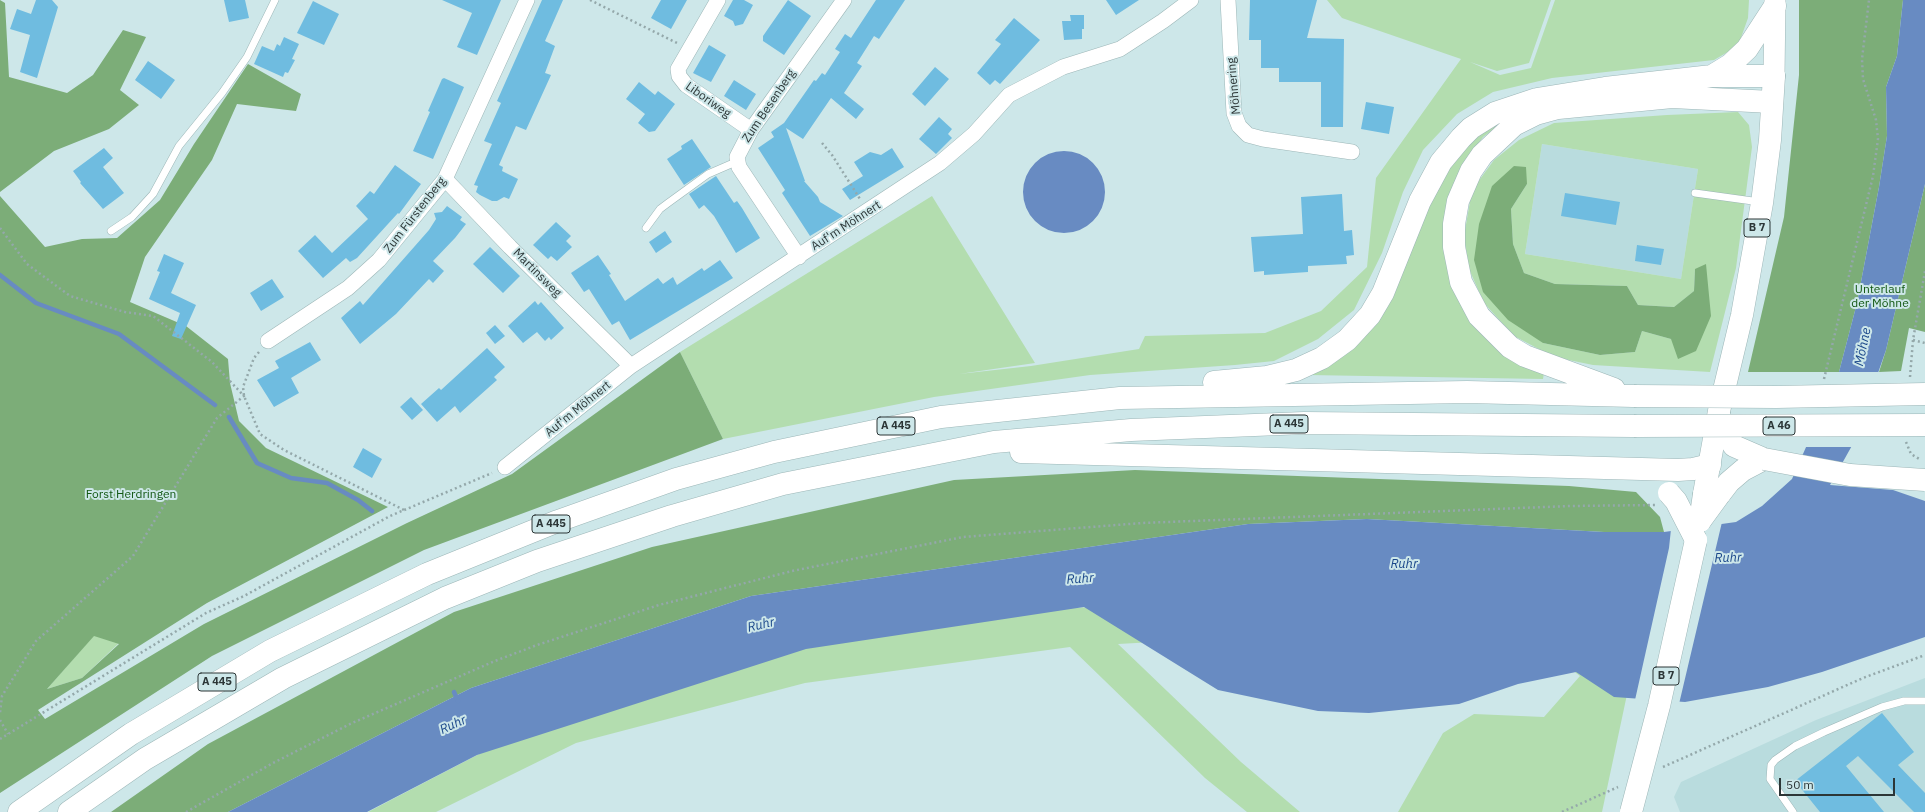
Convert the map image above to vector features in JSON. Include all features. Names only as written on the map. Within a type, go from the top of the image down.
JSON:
[{"type":"main road","points":[[1712,76],[1730,65],[1747,49],[1775,3]]},
{"type":"main road","points":[[1120,398],[1178,386],[1280,375],[1309,364],[1335,349],[1359,329],[1383,293],[1420,200],[1441,162],[1471,128],[1495,113],[1520,104],[1558,94],[1712,76],[1774,76],[1775,3]]},
{"type":"main road","name":"B 7","points":[[1711,495],[1710,465],[1719,414],[1742,315],[1762,203],[1774,76]]},
{"type":"main road","points":[[1772,102],[1672,97],[1568,106],[1536,114],[1514,125],[1475,163],[1458,201],[1454,224],[1455,258],[1463,288],[1479,316],[1504,342],[1525,356],[1634,396],[1776,397],[1917,388]]},
{"type":"main road","name":"A 445","points":[[19,812],[131,734],[270,651],[427,574],[558,521],[676,479],[774,452],[941,417],[1120,398],[1467,392],[1634,396]]},
{"type":"main road","points":[[1719,414],[1723,429],[1734,446],[1751,460],[1850,475],[1925,480]]},
{"type":"main road","name":"A 445","points":[[69,812],[146,759],[283,678],[444,598],[536,561],[679,513],[783,484],[946,450],[994,442],[1132,430],[1304,423],[1634,426]]},
{"type":"main road","name":"A 46","points":[[1634,426],[1925,425]]},
{"type":"main road","points":[[946,450],[1628,467],[1678,470],[1693,469],[1710,465]]},
{"type":"main road","points":[[1628,467],[1652,480],[1664,499],[1698,530],[1711,495],[1729,482],[1751,460]]},
{"type":"main road","name":"B 7","points":[[1631,812],[1659,706],[1698,530]]},
{"type":"street","name":"Zum Fürstenberg","points":[[268,341],[348,288],[379,260],[445,178],[527,0]]},
{"type":"street","name":"Liboriweg","points":[[718,0],[680,64],[678,76],[686,85],[751,130]]},
{"type":"street","name":"Zum Besenberg","points":[[738,161],[738,153],[751,130],[844,0]]},
{"type":"street","name":"Auf'm Möhnert","points":[[505,467],[631,366],[940,163],[974,134],[1009,95],[1063,67],[1120,49],[1163,21],[1191,0]]},
{"type":"street","name":"Möhnering","points":[[1228,0],[1234,113],[1239,126],[1248,135],[1263,139],[1352,152]]},
{"type":"street","points":[[738,161],[739,167],[799,257]]},
{"type":"street","name":"Martinsweg","points":[[445,178],[510,247],[631,366]]},
{"type":"lane","points":[[111,231],[132,217],[153,194],[179,146],[222,93],[247,58],[274,0]]},
{"type":"lane","points":[[646,228],[660,209],[668,203],[708,174],[738,161]]},
{"type":"lane","points":[[1694,192],[1762,203]]},
{"type":"lane","points":[[1793,812],[1770,779],[1769,772],[1775,760],[1795,746],[1882,707],[1904,701],[1925,701]]},
{"type":"path","points":[[590,0],[662,36]]},
{"type":"path","points":[[1827,369],[1873,176],[1878,139],[1876,120],[1863,79],[1862,59],[1870,0]]},
{"type":"path","points":[[822,143],[832,155],[868,211]]},
{"type":"path","points":[[0,228],[27,264],[70,296],[125,312],[153,316],[212,362],[244,396]]},
{"type":"path","points":[[1917,388],[1913,340],[1925,271]]},
{"type":"path","points":[[1913,340],[1925,343]]},
{"type":"path","points":[[268,341],[254,358],[243,387],[244,396],[260,434],[284,450],[404,510]]},
{"type":"path","points":[[0,713],[2,696],[36,641],[133,556],[217,418],[244,396]]},
{"type":"path","points":[[1905,438],[1911,454],[1925,462]]},
{"type":"path","points":[[0,739],[206,613],[244,596],[404,510],[505,467]]},
{"type":"path","points":[[186,812],[266,767],[350,724],[495,661],[543,643],[659,605],[799,569],[963,537],[1142,523],[1570,506],[1664,499]]},
{"type":"path","points":[[1762,722],[1863,678],[1925,655]]},
{"type":"path","points":[[0,720],[8,734]]},
{"type":"shaded area","points":[[1542,144],[1698,169],[1681,279],[1525,254]]},
{"type":"shaded area","points":[[1925,678],[1925,812],[1680,812],[1674,797],[1681,782],[1816,720]]},
{"type":"green space","points":[[0,0],[5,3],[9,77],[67,93],[93,75],[123,30],[146,37],[120,90],[139,105],[109,129],[54,151],[0,192]]},
{"type":"green space","points":[[1327,0],[1551,0],[1529,63],[1497,71],[1470,62],[1500,75],[1531,68],[1555,0],[1749,0],[1748,18],[1738,46],[1714,60],[1552,78],[1493,92],[1457,114],[1423,150],[1403,192],[1382,253],[1354,310],[1318,339],[1274,361],[1090,375],[934,397],[723,439],[680,352],[932,196],[1035,363],[959,374],[1031,366],[1139,349],[1145,336],[1265,333],[1321,311],[1367,267],[1376,178],[1461,59],[1342,18]]},
{"type":"green space","points":[[1799,0],[1903,0],[1897,56],[1886,87],[1887,136],[1857,303],[1839,372],[1748,372],[1784,217],[1799,75]]},
{"type":"green space","name":"Forst Herdringen","points":[[248,64],[301,94],[296,111],[237,104],[212,160],[145,257],[130,302],[186,326],[228,359],[230,383],[239,421],[266,448],[388,507],[207,603],[38,710],[45,719],[204,624],[407,523],[512,474],[680,352],[723,439],[424,550],[212,656],[0,793],[0,196],[45,247],[82,239],[117,238],[160,200],[194,144]],"holes":[[[94,636],[119,644],[82,678],[47,689]]]},
{"type":"green space","points":[[1738,112],[1749,125],[1752,147],[1736,268],[1710,372],[1593,365],[1554,357],[1514,336],[1484,303],[1469,269],[1464,236],[1472,190],[1494,160],[1519,140],[1554,123],[1667,115]],"holes":[[[1542,144],[1698,169],[1681,279],[1525,254]],[[1527,184],[1511,209],[1513,244],[1524,273],[1555,284],[1627,286],[1638,305],[1674,307],[1694,291],[1695,269],[1696,351],[1671,339],[1642,331],[1635,352],[1600,355],[1543,343],[1492,186]]]},
{"type":"green space","points":[[1500,119],[1502,123],[1483,137],[1463,165],[1450,274],[1544,373],[1543,379],[1308,375],[1338,356],[1430,198],[1451,158]]},
{"type":"green space","points":[[1514,166],[1526,167],[1527,184],[1511,209],[1513,244],[1524,273],[1555,284],[1627,286],[1638,305],[1674,307],[1694,291],[1695,269],[1706,264],[1711,316],[1696,351],[1678,359],[1671,339],[1642,331],[1635,352],[1600,355],[1543,343],[1508,320],[1483,292],[1474,260],[1479,224],[1492,186]]},
{"type":"green space","points":[[1925,184],[1925,332],[1909,328],[1901,371],[1879,372],[1886,350]]},
{"type":"green space","points":[[1135,470],[1569,486],[1636,492],[1660,517],[1664,532],[1604,532],[1367,519],[1248,524],[751,596],[471,688],[228,812],[111,812],[208,744],[454,612],[652,547],[954,480]]},
{"type":"green space","points":[[1649,591],[1602,812],[1398,812],[1443,733],[1474,714],[1544,717],[1580,676],[1544,649],[1263,636],[1118,644],[1241,762],[1300,812],[1247,812],[1205,778],[1070,647],[805,683],[576,743],[436,812],[368,812],[552,716],[726,657],[1029,610],[1266,599]]},
{"type":"green space","points":[[94,635],[119,643],[82,678],[47,689]]},
{"type":"water","points":[[1903,0],[1925,0],[1925,184],[1886,350],[1854,442],[1830,485],[1893,490],[1925,501],[1925,637],[1822,672],[1768,687],[1685,702],[1614,697],[1576,672],[1518,684],[1459,704],[1369,713],[1318,711],[1218,690],[1084,607],[806,649],[477,755],[367,812],[228,812],[471,688],[751,596],[1248,524],[1367,519],[1604,532],[1664,532],[1736,522],[1762,506],[1792,479],[1839,372],[1857,303],[1879,187],[1887,136],[1886,87],[1897,56]]},
{"type":"water","points":[[1064,151],[1080,154],[1093,163],[1102,176],[1105,192],[1102,208],[1093,221],[1080,230],[1064,233],[1048,230],[1035,221],[1026,208],[1023,192],[1026,176],[1035,163],[1048,154]]},
{"type":"pier","points":[[1837,372],[1881,372],[1856,443],[1854,447],[1804,447]]},
{"type":"pier","points":[[1722,522],[1679,704],[1635,700],[1669,548],[1671,529]]},
{"type":"building","points":[[36,0],[52,0],[58,7],[37,78],[20,72],[30,35],[10,29],[17,9],[31,14]]},
{"type":"building","points":[[224,0],[245,0],[249,18],[229,22]]},
{"type":"building","points":[[442,0],[501,0],[477,55],[457,47],[472,13]]},
{"type":"building","points":[[542,0],[563,0],[545,41],[555,46],[545,73],[551,75],[526,130],[516,126],[499,165],[503,167],[502,171],[518,179],[509,199],[504,197],[497,201],[492,201],[476,192],[478,186],[474,185],[492,144],[484,141],[501,103],[497,101]]},
{"type":"building","points":[[661,0],[687,0],[671,29],[651,18]]},
{"type":"building","points":[[733,0],[744,0],[753,5],[743,24],[735,26],[733,21],[724,16]]},
{"type":"building","points":[[788,0],[811,16],[784,55],[763,41],[763,36]]},
{"type":"building","points":[[876,0],[905,0],[879,39],[874,36],[857,63],[862,66],[844,93],[864,109],[856,119],[831,98],[803,139],[786,128],[804,181],[818,197],[820,202],[843,216],[810,236],[782,193],[785,190],[758,148],[774,137],[771,132],[784,123],[814,80],[816,81],[822,73],[825,75],[840,52],[835,49],[845,34],[851,38]]},
{"type":"building","points":[[1106,0],[1139,0],[1116,15]]},
{"type":"building","points":[[1250,0],[1317,0],[1307,38],[1344,39],[1343,127],[1321,127],[1321,82],[1279,82],[1279,68],[1261,68],[1261,40],[1249,40]]},
{"type":"building","points":[[313,1],[339,14],[324,45],[297,33]]},
{"type":"building","points":[[1070,15],[1084,15],[1082,39],[1064,40],[1062,21],[1071,21]]},
{"type":"building","points":[[1014,18],[1040,40],[1000,84],[995,80],[990,85],[977,73],[1001,44],[995,40]]},
{"type":"building","points":[[284,37],[299,44],[292,59],[295,60],[288,73],[285,72],[283,77],[254,64],[262,46],[274,51],[277,44],[280,46]]},
{"type":"building","points":[[709,45],[726,55],[711,82],[693,73]]},
{"type":"building","points":[[148,61],[175,80],[161,99],[135,80]]},
{"type":"building","points":[[935,67],[949,79],[925,106],[912,94]]},
{"type":"building","points":[[444,78],[464,87],[433,159],[413,151],[430,112],[428,111],[442,79]]},
{"type":"building","points":[[734,80],[756,94],[746,110],[724,96]]},
{"type":"building","points":[[639,82],[655,95],[658,91],[675,104],[655,131],[649,132],[638,123],[645,114],[626,99]]},
{"type":"building","points":[[1366,102],[1394,107],[1389,134],[1361,129]]},
{"type":"building","points":[[939,117],[952,129],[948,134],[952,138],[936,154],[919,139]]},
{"type":"building","points":[[692,139],[711,167],[684,185],[667,159],[682,149],[681,146]]},
{"type":"building","points":[[104,148],[113,158],[103,167],[124,193],[103,209],[80,183],[81,182],[73,171]]},
{"type":"building","points":[[892,148],[904,167],[850,200],[842,189],[863,176],[854,162],[870,152],[881,155]]},
{"type":"building","points":[[395,165],[421,184],[399,214],[398,213],[357,258],[350,262],[346,258],[323,278],[298,251],[315,235],[332,253],[368,219],[356,206],[370,191],[374,194]]},
{"type":"building","points":[[716,176],[734,203],[737,201],[742,208],[760,238],[736,253],[714,216],[704,205],[699,209],[689,194]]},
{"type":"building","points":[[1565,193],[1620,202],[1616,225],[1561,216]]},
{"type":"building","points":[[1342,194],[1344,231],[1352,230],[1354,255],[1346,256],[1347,264],[1308,266],[1308,272],[1264,275],[1264,271],[1254,272],[1251,237],[1303,234],[1301,197]]},
{"type":"building","points":[[447,206],[462,217],[460,220],[466,224],[433,261],[444,271],[433,283],[429,279],[396,314],[360,344],[341,318],[360,301],[363,305],[429,230],[436,219],[434,213],[442,212]]},
{"type":"building","points":[[556,222],[571,236],[566,241],[572,247],[557,261],[551,256],[548,259],[533,245]]},
{"type":"building","points":[[665,231],[672,242],[656,253],[649,242]]},
{"type":"building","points":[[1637,245],[1664,249],[1661,265],[1635,261]]},
{"type":"building","points":[[490,247],[520,276],[503,293],[473,264]]},
{"type":"building","points":[[164,254],[184,263],[171,293],[196,305],[181,339],[172,336],[180,313],[149,299],[160,272],[157,271]]},
{"type":"building","points":[[598,255],[611,274],[609,275],[625,301],[658,278],[663,284],[673,277],[677,285],[702,268],[704,271],[720,260],[733,278],[630,340],[619,321],[612,325],[589,289],[584,292],[571,273]]},
{"type":"building","points":[[272,279],[284,297],[261,311],[250,293]]},
{"type":"building","points":[[535,301],[538,305],[541,302],[564,328],[551,340],[549,337],[545,341],[537,332],[523,343],[508,326]]},
{"type":"building","points":[[495,325],[505,336],[495,344],[486,333]]},
{"type":"building","points":[[310,342],[321,360],[291,378],[299,393],[274,407],[257,380],[279,368],[275,361]]},
{"type":"building","points":[[487,348],[505,367],[494,377],[497,380],[460,413],[455,406],[437,422],[421,404],[439,388],[441,390]]},
{"type":"building","points":[[411,397],[423,410],[412,420],[400,407]]},
{"type":"building","points":[[363,448],[382,459],[372,478],[353,467]]},
{"type":"building","points":[[1882,713],[1914,752],[1898,765],[1925,793],[1925,812],[1914,812],[1858,756],[1846,766],[1884,812],[1820,812],[1795,781]]},
{"type":"waterway","points":[[0,275],[36,303],[119,334],[215,405]]},
{"type":"waterway","points":[[229,417],[257,463],[291,478],[327,483],[358,500],[372,511]]},
{"type":"waterway","points":[[454,692],[458,701]]},
{"type":"park label","name":"Unterlauf der Möhne","points":[[1880,297]]},
{"type":"water label","name":"Möhne","points":[[1863,347]]},
{"type":"water label","name":"Ruhr","points":[[1728,558]]},
{"type":"water label","name":"Ruhr","points":[[1404,564]]},
{"type":"water label","name":"Ruhr","points":[[1080,579]]},
{"type":"water label","name":"Ruhr","points":[[761,625]]},
{"type":"water label","name":"Ruhr","points":[[453,725]]}]
